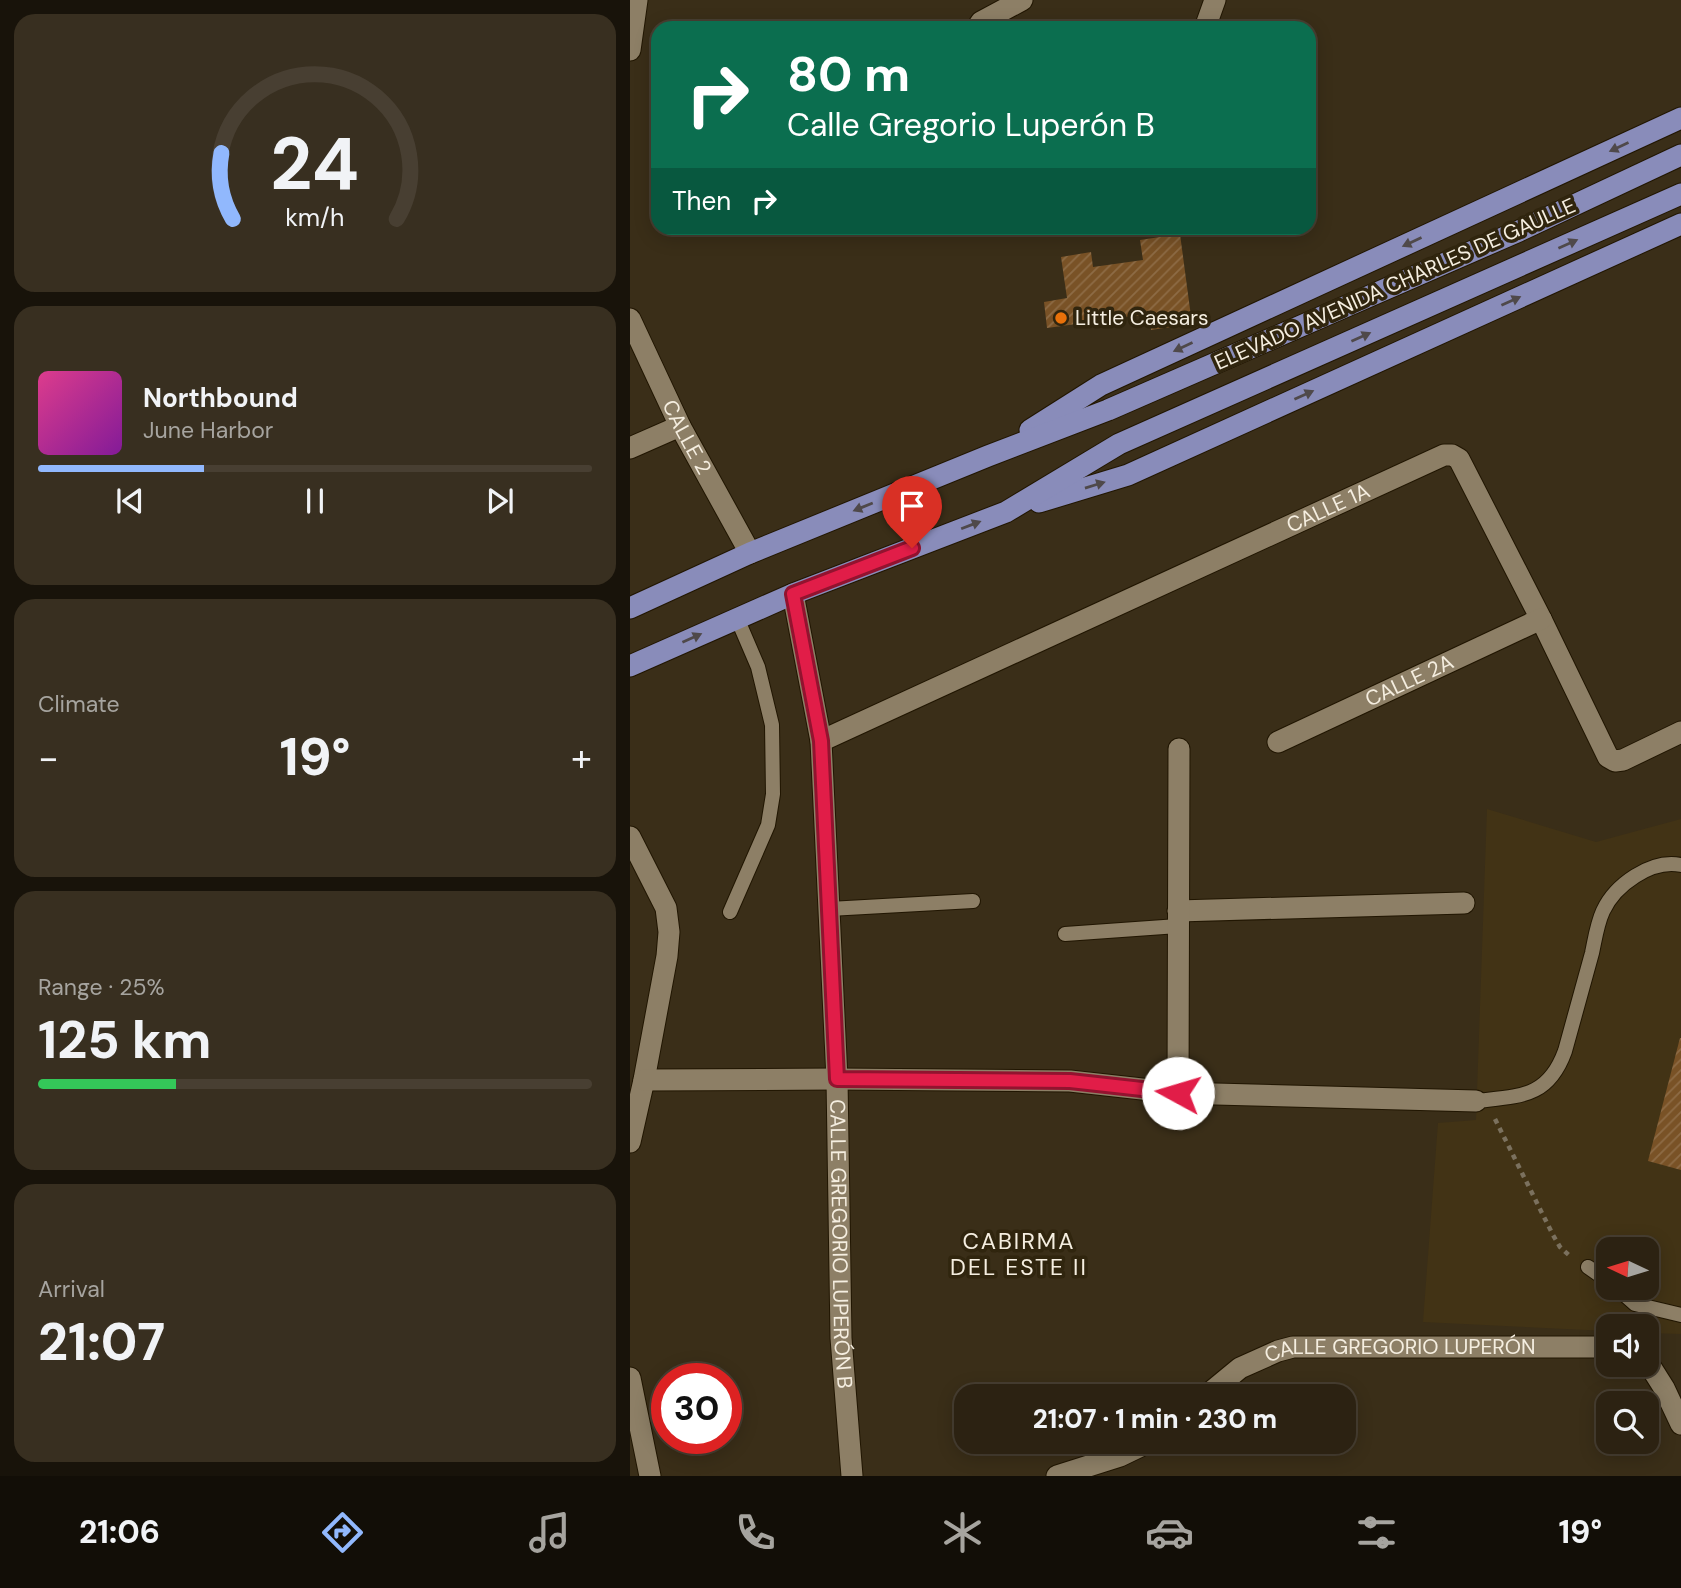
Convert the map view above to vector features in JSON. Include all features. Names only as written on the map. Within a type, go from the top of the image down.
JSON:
[{"type":"main road","points":[[630,608],[750,553],[988,456],[1101,386],[1681,118]]},
{"type":"main road","name":"ELEVADO AVENIDA CHARLES DE GAULLE","points":[[988,456],[1108,410],[1519,230],[1681,155]]},
{"type":"main road","name":"ELEVADO AVENIDA CHARLES DE GAULLE","points":[[1006,512],[1119,444],[1681,194]]},
{"type":"main road","points":[[630,666],[793,594],[1006,512],[1128,475],[1681,224]]},
{"type":"street","points":[[630,50],[637,0]]},
{"type":"street","points":[[983,21],[1022,0]]},
{"type":"street","points":[[1207,21],[1214,0]]},
{"type":"street","name":"CALLE 2","points":[[630,319],[680,426],[750,553]]},
{"type":"street","points":[[630,448],[680,426]]},
{"type":"street","name":"CALLE 1A","points":[[821,741],[1444,455],[1459,459],[1608,757],[1615,761],[1623,760],[1681,732]]},
{"type":"street","name":"CALLE GREGORIO LUPERÓN B","points":[[793,594],[821,741],[837,1079],[841,1338],[852,1476]]},
{"type":"street","name":"CALLE 2A","points":[[1278,742],[1541,619]]},
{"type":"street","points":[[1178,1093],[1179,749]]},
{"type":"street","points":[[630,836],[666,908],[669,932],[645,1080],[630,1142]]},
{"type":"street","points":[[1178,919],[1464,903]]},
{"type":"street","points":[[645,1080],[1070,1081],[1178,1093],[1481,1100]]},
{"type":"street","name":"CALLE GREGORIO LUPERÓN","points":[[1220,1384],[1240,1367],[1293,1347],[1596,1347]]},
{"type":"street","points":[[1657,1377],[1681,1423]]},
{"type":"street","points":[[630,1378],[650,1476]]},
{"type":"street","points":[[1057,1476],[1124,1454]]},
{"type":"lane","points":[[730,912],[768,825],[773,794],[772,725],[758,667],[737,618]]},
{"type":"lane","points":[[1481,1100],[1533,1092],[1558,1069],[1602,912],[1617,891],[1642,872],[1663,864],[1681,864]]},
{"type":"lane","points":[[829,909],[972,901]]},
{"type":"lane","points":[[1065,933],[1178,919]]},
{"type":"lane","points":[[1588,1267],[1596,1273]]},
{"type":"lane","points":[[1630,1300],[1635,1304],[1681,1315]]},
{"type":"path","points":[[1481,1100],[1560,1247],[1569,1257],[1588,1267]]},
{"type":"shaded area","points":[[1487,809],[1596,842],[1681,819],[1681,1334],[1659,1333],[1659,1314],[1596,1314],[1596,1330],[1423,1322],[1438,1123],[1476,1120]]},
{"type":"building","points":[[1180,235],[1192,324],[1151,330],[1149,314],[1047,328],[1044,302],[1067,298],[1061,257],[1091,252],[1093,267],[1143,260],[1140,240]]},
{"type":"building","points":[[1681,1038],[1681,1170],[1648,1161]]},
{"type":"place","name":"Little Caesars","points":[[1061,318]]},
{"type":"district","name":"CABIRMA DEL ESTE II","points":[[1019,1254]]},
{"type":"route","points":[[912,548],[793,594],[821,741],[837,1079],[1070,1081],[1178,1093]]}]
